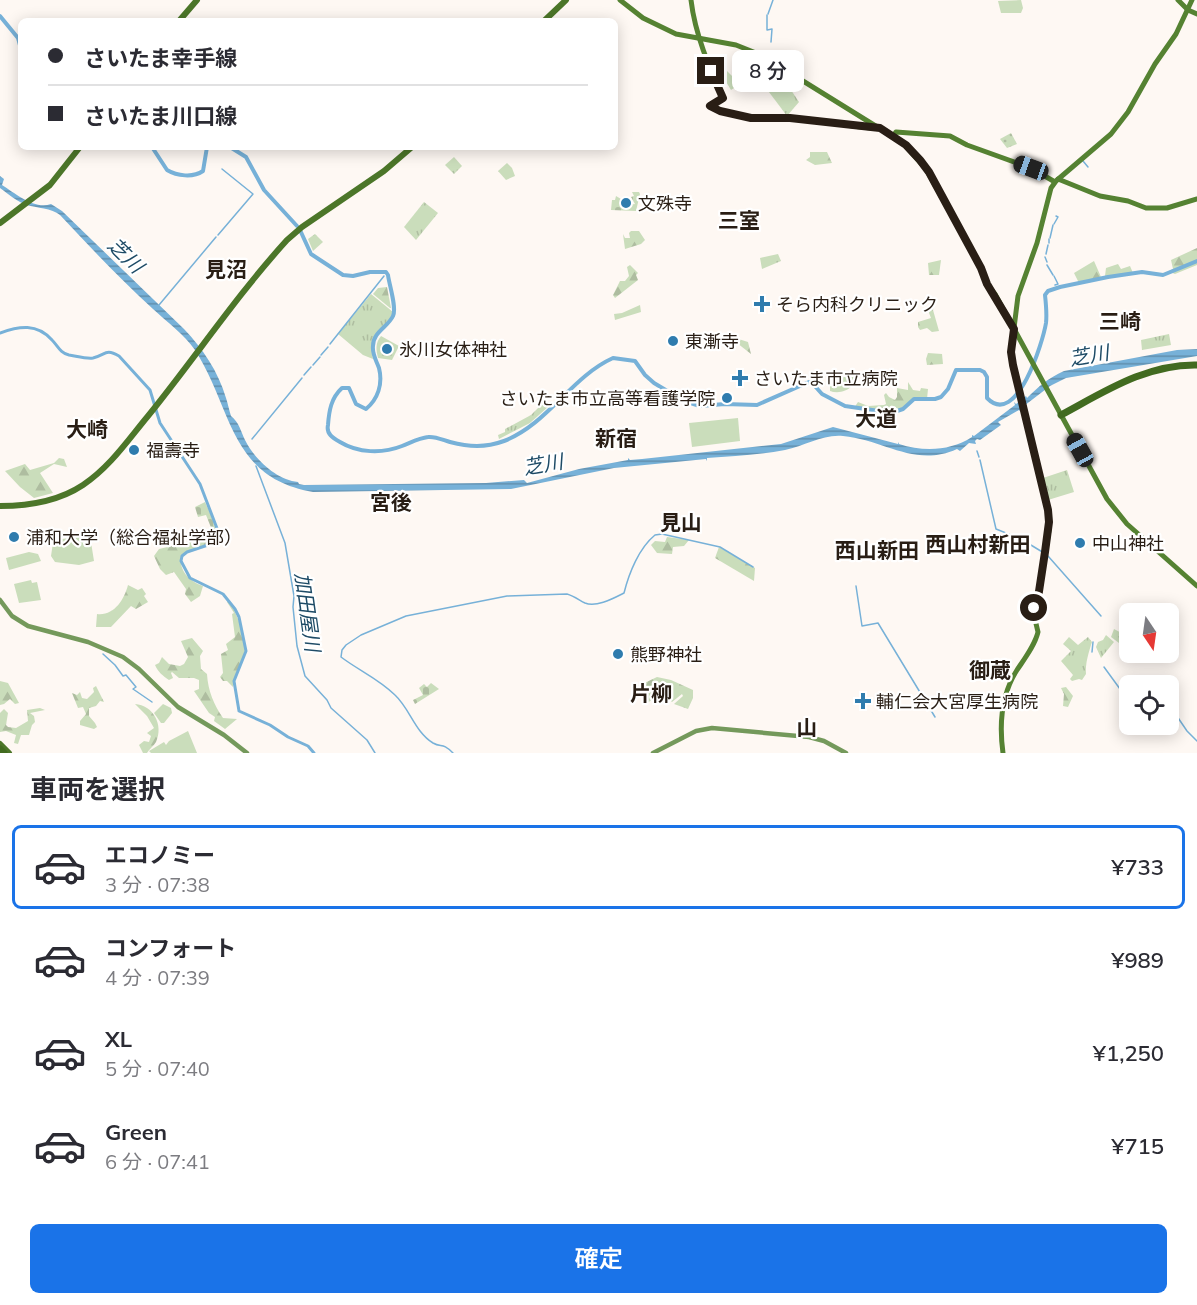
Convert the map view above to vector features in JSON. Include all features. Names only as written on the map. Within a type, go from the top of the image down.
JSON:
[{"type":"highway","points":[[545,18],[563,0]]},
{"type":"highway","points":[[181,18],[193,1]]},
{"type":"highway","points":[[0,223],[52,182],[78,150]]},
{"type":"highway","points":[[0,505],[43,499],[80,483],[99,470],[114,456],[281,246],[321,212],[384,171],[407,150]]},
{"type":"highway","points":[[1062,415],[1144,373],[1175,366],[1197,365]]},
{"type":"highway","points":[[0,744],[9,753]]},
{"type":"highway","points":[[0,749],[4,753]]},
{"type":"main road","points":[[622,0],[643,18],[662,29],[752,50],[894,135],[914,151],[928,168],[1107,499],[1122,519],[1197,584]]},
{"type":"main road","points":[[691,0],[708,64],[723,98],[710,106],[720,111],[751,118],[790,118],[880,127],[906,145],[926,169],[981,268],[987,284],[1014,327]]},
{"type":"main road","points":[[1178,0],[1197,14]]},
{"type":"main road","points":[[1003,753],[1000,728],[1002,709],[1015,673],[1038,634],[1033,611],[1038,598],[1049,522],[1011,356],[1020,290],[1037,243],[1048,194],[1057,181],[1111,134],[1128,112],[1155,64],[1176,34],[1192,0]]},
{"type":"main road","points":[[894,135],[896,132],[950,136],[967,145],[1031,168],[1057,181],[1146,208],[1167,208],[1197,199]]},
{"type":"main road","points":[[0,600],[12,615],[28,626],[88,642],[124,658],[184,711],[224,735],[247,753]]},
{"type":"main road","points":[[653,753],[696,731],[712,728],[812,738],[824,741],[846,753]]},
{"type":"green space","points":[[1021,0],[1023,8],[1021,13],[1001,13],[998,1]]},
{"type":"green space","points":[[727,71],[740,84],[731,90],[722,75]]},
{"type":"green space","points":[[779,72],[799,102],[787,116],[760,80]]},
{"type":"green space","points":[[1011,133],[1017,144],[1007,148],[1000,139]]},
{"type":"green space","points":[[810,152],[827,152],[832,163],[815,165],[806,160],[810,157]]},
{"type":"green space","points":[[454,157],[462,166],[454,174],[445,165]]},
{"type":"green space","points":[[507,163],[515,176],[506,180],[498,171]]},
{"type":"green space","points":[[632,192],[640,194],[636,211],[611,210],[612,200],[615,200],[616,196],[621,199],[621,206],[635,204],[631,197],[634,196]]},
{"type":"green space","points":[[424,202],[438,213],[416,240],[404,227]]},
{"type":"green space","points":[[631,231],[639,231],[645,240],[641,244],[625,249],[623,234],[625,238],[630,238]]},
{"type":"green space","points":[[315,234],[323,242],[313,251],[308,239]]},
{"type":"green space","points":[[1197,248],[1197,265],[1175,274],[1169,271],[1173,269],[1171,260]]},
{"type":"green space","points":[[778,254],[781,261],[762,269],[760,258]]},
{"type":"green space","points":[[941,260],[939,275],[929,275],[928,263]]},
{"type":"green space","points":[[1094,261],[1101,277],[1105,276],[1106,268],[1112,266],[1112,276],[1079,283],[1074,273]]},
{"type":"green space","points":[[1118,264],[1121,269],[1130,266],[1133,273],[1112,276],[1112,266]]},
{"type":"green space","points":[[630,265],[638,273],[636,275],[638,280],[615,298],[613,295],[620,281],[625,281],[629,276],[627,267]]},
{"type":"green space","points":[[387,287],[391,308],[373,294],[378,288]]},
{"type":"green space","points":[[371,294],[393,312],[375,337],[372,349],[373,359],[363,355],[338,334]]},
{"type":"green space","points":[[931,299],[939,331],[932,332],[927,328],[920,330],[918,327],[918,322],[931,318],[929,313]]},
{"type":"green space","points":[[640,305],[641,312],[615,320],[614,314]]},
{"type":"green space","points":[[1169,334],[1171,345],[1142,350],[1141,340]]},
{"type":"green space","points":[[726,335],[748,342],[751,354],[737,343],[733,343],[733,349],[724,343]]},
{"type":"green space","name":"氷川女体神社","points":[[381,336],[399,346],[392,360],[378,358],[376,347]]},
{"type":"green space","points":[[928,353],[942,354],[943,364],[927,365]]},
{"type":"green space","points":[[855,371],[859,372],[853,385],[845,391],[830,391],[830,383],[844,377],[853,377]]},
{"type":"green space","points":[[908,382],[913,390],[928,389],[927,399],[916,400],[891,411],[854,408],[858,402],[868,406],[884,405],[886,404],[884,395],[886,393],[895,400],[897,388],[908,390]]},
{"type":"green space","points":[[543,403],[548,407],[530,423],[499,439],[498,435],[505,432],[505,429],[531,415]]},
{"type":"green space","points":[[738,418],[740,441],[692,447],[689,423]]},
{"type":"green space","points":[[59,458],[64,459],[67,467],[54,464],[40,473],[53,493],[34,498],[5,471],[25,464],[30,470],[54,463]]},
{"type":"green space","points":[[1067,470],[1074,492],[1048,500],[1043,478]]},
{"type":"green space","points":[[205,502],[215,526],[216,540],[206,515],[198,517],[195,507]]},
{"type":"green space","points":[[54,536],[62,539],[90,536],[94,561],[79,565],[55,562],[51,556]]},
{"type":"green space","points":[[667,537],[689,540],[684,546],[673,547],[672,554],[657,553],[651,545],[655,541],[665,542]]},
{"type":"green space","points":[[206,539],[208,542],[206,546],[186,552],[181,556],[183,571],[193,581],[203,586],[200,596],[191,602],[185,594],[186,589],[174,572],[166,575],[160,569],[154,556],[159,549],[172,546],[172,544]]},
{"type":"green space","points":[[719,547],[755,568],[754,581],[715,558]]},
{"type":"green space","points":[[29,552],[38,554],[41,561],[9,570],[6,558]]},
{"type":"green space","points":[[31,580],[32,583],[37,582],[41,600],[19,603],[14,584]]},
{"type":"green space","points":[[128,585],[138,590],[142,588],[148,602],[136,609],[131,606],[111,627],[96,627],[97,614],[113,610],[124,596]]},
{"type":"green space","points":[[229,601],[235,611],[245,645],[244,656],[233,687],[220,677],[223,673],[221,654],[228,650],[226,644],[235,637],[232,614],[234,613],[227,602]]},
{"type":"green space","points":[[1114,629],[1119,632],[1119,643],[1111,637]]},
{"type":"green space","points":[[1106,635],[1114,642],[1101,658],[1096,647]]},
{"type":"green space","points":[[1069,637],[1078,645],[1088,637],[1092,642],[1086,674],[1082,680],[1072,681],[1070,679],[1073,675],[1061,661],[1071,651],[1063,644]]},
{"type":"green space","points":[[192,638],[203,651],[200,656],[201,669],[207,674],[210,692],[217,708],[223,718],[237,719],[225,729],[214,721],[215,717],[209,713],[194,691],[199,689],[199,680],[179,678],[172,672],[173,678],[169,680],[155,665],[162,657],[169,664],[180,666],[184,664],[188,657],[181,641]]},
{"type":"green space","points":[[657,677],[671,680],[693,690],[693,698],[688,709],[674,704],[683,696],[682,694],[672,702],[669,699],[673,694],[668,689],[660,698],[647,703],[634,688]]},
{"type":"green space","points":[[0,681],[8,683],[19,703],[15,704],[10,699],[0,705]]},
{"type":"green space","points":[[431,683],[439,689],[415,704],[413,700],[423,695],[419,688],[424,684],[427,687]]},
{"type":"green space","points":[[96,686],[104,702],[100,701],[96,706],[89,708],[89,716],[97,727],[94,729],[80,725],[80,721],[86,714],[83,707],[78,708],[72,693],[77,695],[80,692],[82,698],[87,699]]},
{"type":"green space","points":[[1066,687],[1073,696],[1068,707],[1063,706],[1064,694],[1061,688]]},
{"type":"green space","points":[[135,704],[152,712],[158,723],[156,742],[147,753],[143,753],[139,745],[144,741],[149,742],[151,736],[147,733],[154,728],[147,716]]},
{"type":"green space","points":[[163,704],[171,708],[172,713],[164,723],[161,723],[154,713]]},
{"type":"green space","points":[[40,708],[45,710],[30,713],[34,716],[35,722],[29,735],[21,735],[18,744],[14,743],[16,735],[6,731],[0,732],[0,713],[4,709],[8,713],[6,725],[16,728],[28,721],[27,710]]},
{"type":"green space","points":[[188,731],[197,753],[151,753],[149,751],[164,742],[166,745]]},
{"type":"water","points":[[0,176],[4,179],[2,185],[26,200],[39,205],[51,204],[62,211],[184,329],[204,353],[214,370],[223,388],[231,416],[255,455],[275,473],[304,485],[486,483],[524,480],[527,483],[579,469],[628,460],[628,458],[630,460],[642,459],[781,444],[833,427],[898,444],[899,442],[908,447],[937,449],[964,442],[972,435],[974,436],[1015,405],[1014,402],[1016,404],[1026,396],[1027,398],[1044,383],[1064,371],[1177,350],[1197,349],[1197,356],[1066,378],[1050,386],[1020,409],[1021,412],[1019,410],[998,422],[1001,425],[980,440],[977,439],[976,444],[969,443],[960,451],[957,449],[942,454],[927,456],[914,454],[858,438],[836,436],[821,438],[776,452],[707,458],[707,461],[706,459],[614,468],[511,489],[313,492],[285,484],[264,472],[237,438],[208,372],[186,339],[129,286],[60,215],[27,205],[13,198],[0,188]]},
{"type":"waterway","points":[[768,14],[773,0]]},
{"type":"waterway","points":[[767,15],[767,30],[772,29],[771,42]]},
{"type":"waterway","points":[[0,16],[18,38]]},
{"type":"waterway","points":[[154,150],[167,170],[185,175],[195,175],[203,171],[206,150]]},
{"type":"waterway","points":[[235,150],[246,157],[264,190],[297,226]]},
{"type":"waterway","points":[[1083,161],[1088,167]]},
{"type":"waterway","points":[[218,235],[253,194],[222,169]]},
{"type":"waterway","points":[[1054,224],[1058,217],[1056,216]]},
{"type":"waterway","points":[[1050,238],[1053,225]]},
{"type":"waterway","points":[[300,230],[311,254],[343,275],[353,276],[370,272],[386,272],[388,275],[394,312],[391,320],[378,333],[374,341],[373,352],[380,374],[380,385],[376,396],[366,409],[356,404],[349,388],[342,388],[333,400],[328,420],[328,431],[333,437],[347,446],[370,451],[394,449],[428,437],[470,446],[484,446],[504,441],[534,424],[584,377],[613,358],[635,361],[654,383],[684,401],[700,406],[757,405],[809,382],[822,394],[845,406],[897,411],[903,409],[914,399],[941,397],[948,389],[956,370],[984,372],[987,377],[987,398],[998,404],[1008,402],[1018,393],[1027,379],[1040,347],[1046,323],[1045,295],[1048,291],[1108,277],[1142,272],[1163,275],[1197,261]]},
{"type":"waterway","points":[[159,305],[216,237]]},
{"type":"waterway","points":[[1046,254],[1048,245]]},
{"type":"waterway","points":[[1045,257],[1047,262]]},
{"type":"waterway","points":[[1047,265],[1053,275]]},
{"type":"waterway","points":[[330,344],[384,276]]},
{"type":"waterway","points":[[1054,276],[1058,284],[1055,285]]},
{"type":"waterway","points":[[0,333],[14,329],[34,328],[69,355],[90,358],[108,352],[114,354],[119,356],[150,390],[160,423],[200,484],[218,531],[217,542],[187,552],[182,556],[181,561],[190,578],[223,594],[239,617],[246,651],[234,681],[239,711],[308,746],[314,753]]},
{"type":"waterway","points":[[321,355],[328,347]]},
{"type":"waterway","points":[[313,365],[320,357]]},
{"type":"waterway","points":[[304,375],[311,367]]},
{"type":"waterway","points":[[252,439],[302,378]]},
{"type":"waterway","points":[[977,451],[979,457]]},
{"type":"waterway","points":[[980,460],[996,529],[1021,539],[1044,553]]},
{"type":"waterway","name":"加田屋川","points":[[256,466],[285,543],[294,596],[297,646],[305,676],[327,700],[331,708],[367,740],[375,753]]},
{"type":"waterway","points":[[453,753],[427,738],[389,689],[341,657],[346,645],[361,635],[406,616],[507,596],[567,594],[589,604],[605,602],[624,593],[635,561],[655,535],[662,534],[720,547],[753,567]]},
{"type":"waterway","points":[[1048,556],[1101,616]]},
{"type":"waterway","points":[[856,586],[862,626],[878,623],[935,717]]},
{"type":"waterway","points":[[1092,652],[1093,642]]},
{"type":"waterway","points":[[103,654],[123,676],[126,675],[136,687],[133,689],[152,702]]},
{"type":"waterway","points":[[1104,667],[1119,688]]},
{"type":"waterway","points":[[1179,719],[1197,741]]},
{"type":"place","name":"文殊寺","points":[[626,203]]},
{"type":"place","name":"そら内科クリニック","points":[[762,304]]},
{"type":"place","name":"東漸寺","points":[[673,341]]},
{"type":"place","name":"氷川女体神社","points":[[387,349]]},
{"type":"place","name":"さいたま市立病院","points":[[740,378]]},
{"type":"place","name":"さいたま市立高等看護学院","points":[[727,398]]},
{"type":"place","name":"福壽寺","points":[[134,450]]},
{"type":"place","name":"浦和大学（総合福祉学部）","points":[[14,537]]},
{"type":"place","name":"中山神社","points":[[1080,543]]},
{"type":"place","name":"熊野神社","points":[[618,654]]},
{"type":"place","name":"輔仁会大宮厚生病院","points":[[863,701]]},
{"type":"district","name":"三室","points":[[739,220]]},
{"type":"district","name":"見沼","points":[[226,269]]},
{"type":"district","name":"三崎","points":[[1120,321]]},
{"type":"district","name":"大道","points":[[876,418]]},
{"type":"district","name":"大崎","points":[[87,429]]},
{"type":"district","name":"新宿","points":[[616,438]]},
{"type":"district","name":"宮後","points":[[391,502]]},
{"type":"district","name":"見山","points":[[681,522]]},
{"type":"district","name":"西山村新田","points":[[978,544]]},
{"type":"district","name":"西山新田","points":[[877,550]]},
{"type":"district","name":"御蔵","points":[[990,670]]},
{"type":"district","name":"片柳","points":[[651,693]]},
{"type":"district","name":"山","points":[[807,727]]},
{"type":"route","points":[[711,71],[723,98],[710,106],[718,110],[751,118],[790,118],[880,128],[906,145],[929,172],[981,268],[987,284],[1014,329],[1011,352],[1013,365],[1049,515],[1039,595],[1034,608]]},
{"type":"water label","name":"芝川","points":[[126,255]]},
{"type":"water label","name":"芝川","points":[[1089,355]]},
{"type":"water label","name":"芝川","points":[[543,464]]}]
